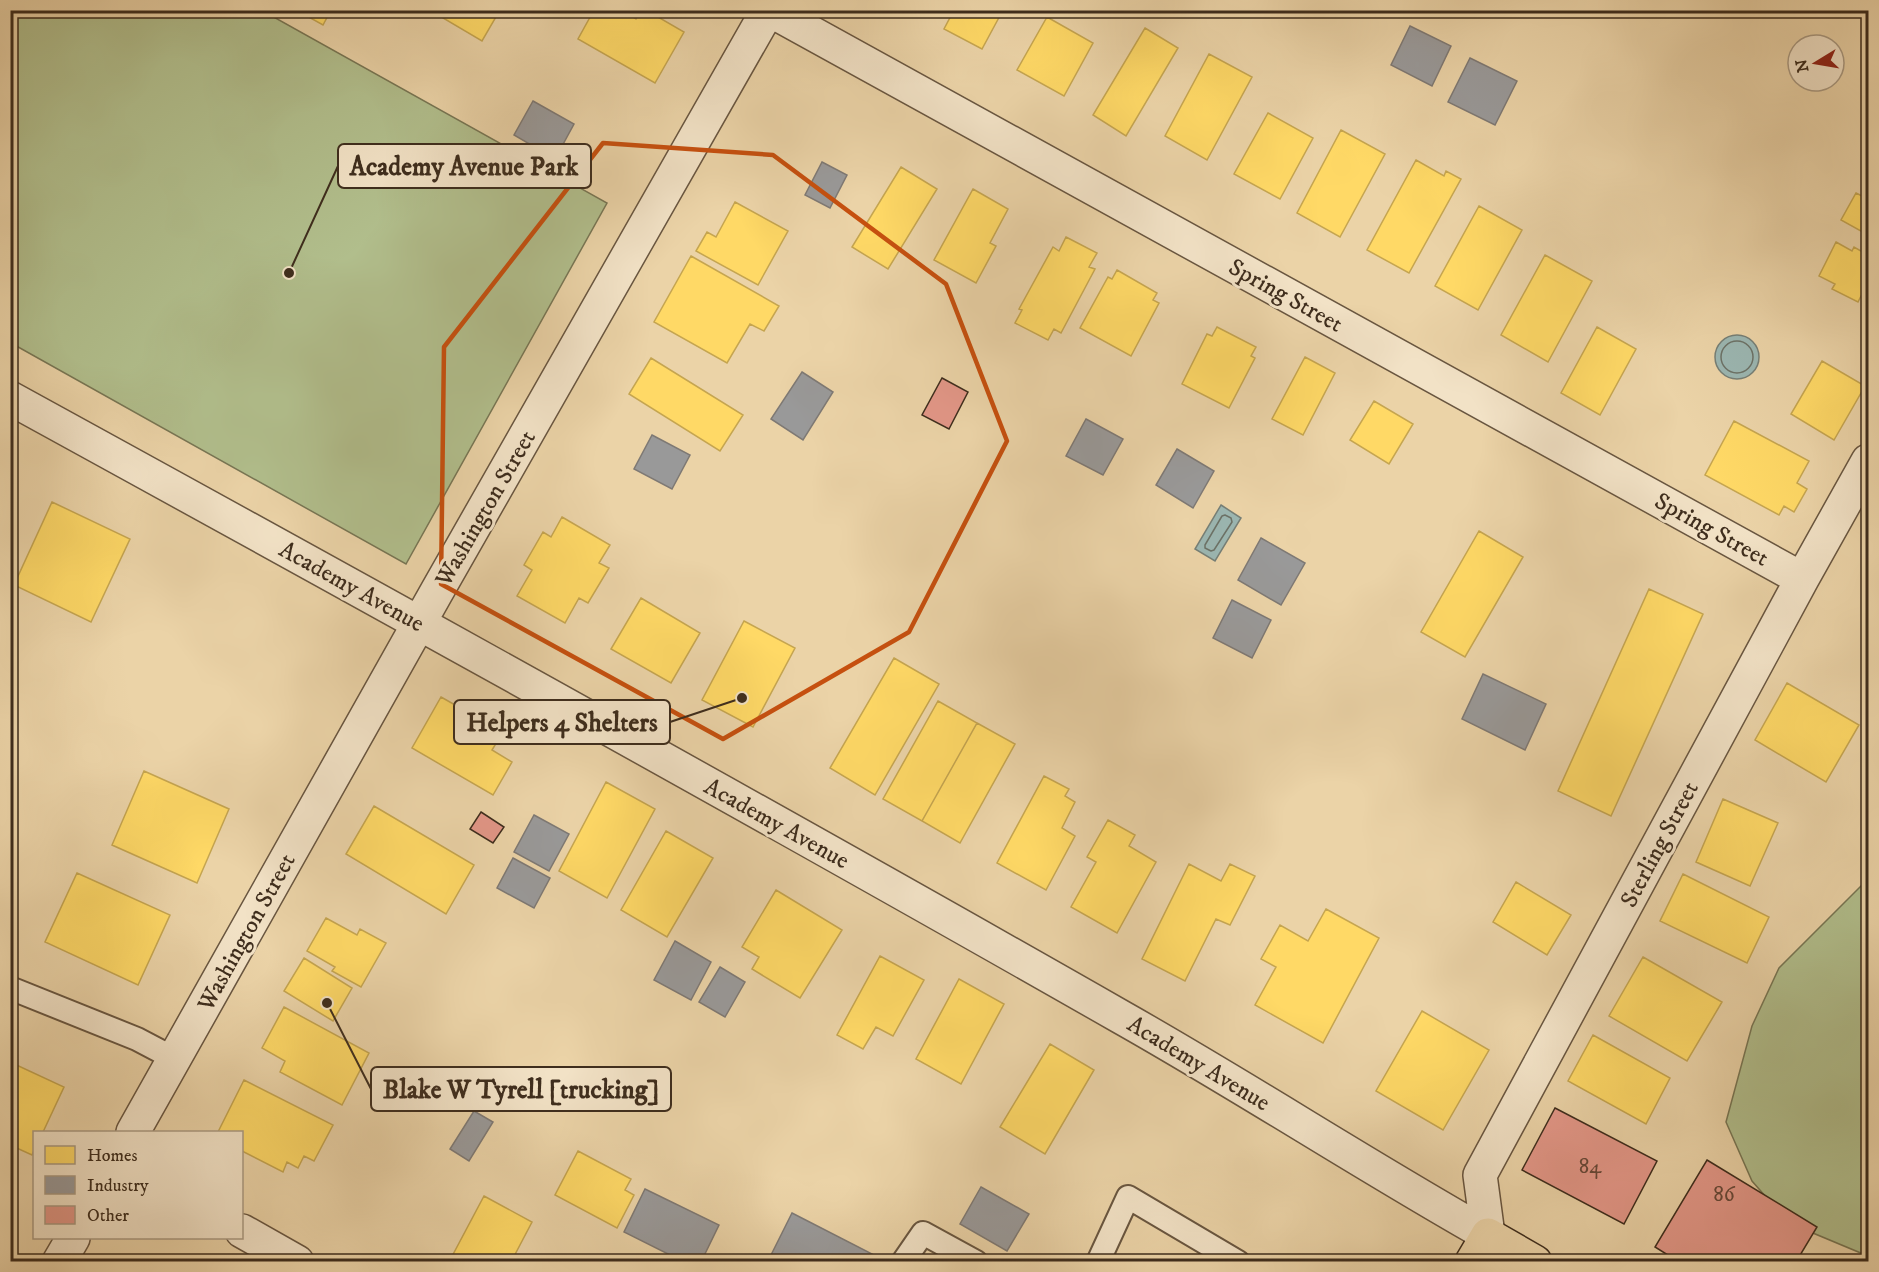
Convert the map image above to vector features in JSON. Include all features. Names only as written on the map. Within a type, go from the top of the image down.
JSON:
[{"type":"main road","name":"Academy Avenue","points":[[1480,1248],[1535,1262]]},
{"type":"street","name":"Spring Street","points":[[769,10],[1802,579]]},
{"type":"street","name":"Washington Street","points":[[134,1131],[769,10]]},
{"type":"street","name":"Academy Avenue","points":[[10,398],[460,645],[1127,1019],[1428,1201],[1480,1248]]},
{"type":"street","name":"Sterling Street","points":[[1480,1248],[1480,1175],[1802,579],[1869,461]]},
{"type":"street","points":[[243,1232],[297,1262]]},
{"type":"street","points":[[59,1262],[72,1239]]},
{"type":"lane","points":[[10,988],[137,1039],[175,1059]]},
{"type":"lane","points":[[1098,1262],[1128,1197],[1238,1262]]},
{"type":"lane","points":[[903,1262],[923,1233],[976,1262]]},
{"type":"highlighted area","points":[[603,143],[773,155],[946,284],[1007,441],[909,632],[723,739],[441,584],[444,347]]},
{"type":"green space","points":[[11,10],[263,11],[607,203],[406,564],[11,343]]},
{"type":"green space","points":[[1868,879],[1868,1256],[1789,1223],[1752,1181],[1726,1122],[1752,1026],[1779,968]]},
{"type":"water","points":[[1737,335],[1746,336],[1753,341],[1758,348],[1758,366],[1753,373],[1746,378],[1737,379],[1728,378],[1721,373],[1716,366],[1715,357],[1716,348],[1721,341],[1728,336]]},
{"type":"water","points":[[1221,505],[1241,518],[1215,561],[1195,549]]},
{"type":"building: Homes","points":[[296,10],[331,10],[323,25]]},
{"type":"building: Homes","points":[[447,10],[500,10],[482,41],[443,18]]},
{"type":"building: Homes","points":[[594,10],[622,10],[636,19],[641,10],[646,10],[684,32],[655,83],[578,39]]},
{"type":"building: Homes","points":[[954,10],[1003,10],[982,49],[944,29]]},
{"type":"building: Homes","points":[[1047,17],[1093,43],[1064,96],[1017,70]]},
{"type":"building: Homes","points":[[1145,28],[1178,48],[1126,136],[1093,115]]},
{"type":"building: Homes","points":[[1209,54],[1252,77],[1207,160],[1165,136]]},
{"type":"building: Homes","points":[[1268,113],[1313,138],[1280,199],[1234,174]]},
{"type":"building: Homes","points":[[1341,130],[1385,154],[1340,237],[1297,213]]},
{"type":"building: Homes","points":[[1416,160],[1444,176],[1446,171],[1461,179],[1409,273],[1367,250]]},
{"type":"building: Homes","points":[[901,167],[937,189],[888,269],[852,247]]},
{"type":"building: Homes","points":[[973,189],[1008,209],[990,243],[996,246],[976,283],[934,260]]},
{"type":"building: Homes","points":[[1856,193],[1868,199],[1868,235],[1841,220]]},
{"type":"building: Homes","points":[[735,202],[788,231],[758,285],[696,251],[707,232],[716,237]]},
{"type":"building: Homes","points":[[1479,206],[1522,230],[1478,310],[1435,286]]},
{"type":"building: Homes","points":[[1066,237],[1097,253],[1089,267],[1095,269],[1061,333],[1054,329],[1048,340],[1015,323],[1022,310],[1019,309],[1053,247],[1059,251]]},
{"type":"building: Homes","points":[[1836,242],[1852,251],[1854,247],[1868,255],[1868,300],[1861,296],[1858,302],[1832,289],[1835,284],[1819,276]]},
{"type":"building: Homes","points":[[1545,255],[1592,281],[1548,362],[1501,335]]},
{"type":"building: Homes","points":[[691,256],[779,306],[764,331],[750,324],[727,363],[654,322]]},
{"type":"building: Homes","points":[[1117,270],[1157,293],[1153,300],[1159,303],[1131,356],[1080,328],[1108,277],[1112,279]]},
{"type":"building: Homes","points":[[1217,327],[1256,347],[1251,356],[1255,358],[1229,408],[1182,384],[1207,334],[1212,336]]},
{"type":"building: Homes","points":[[1597,327],[1636,349],[1600,415],[1561,393]]},
{"type":"building: Homes","points":[[1305,357],[1335,373],[1303,435],[1272,419]]},
{"type":"building: Homes","points":[[651,358],[743,415],[720,451],[629,394]]},
{"type":"building: Homes","points":[[1822,361],[1865,386],[1834,440],[1791,414]]},
{"type":"building: Homes","points":[[1374,401],[1413,424],[1389,464],[1350,440]]},
{"type":"building: Homes","points":[[1734,421],[1809,461],[1797,483],[1807,489],[1794,512],[1784,506],[1779,515],[1705,475]]},
{"type":"building: Homes","points":[[52,502],[130,539],[91,622],[14,585]]},
{"type":"building: Homes","points":[[562,517],[610,545],[599,563],[609,568],[588,603],[579,598],[565,623],[517,596],[532,570],[524,565],[543,532],[551,537]]},
{"type":"building: Homes","points":[[1479,531],[1523,557],[1465,657],[1421,632]]},
{"type":"building: Homes","points":[[1649,589],[1703,614],[1611,816],[1558,791]]},
{"type":"building: Homes","points":[[641,598],[700,633],[671,683],[611,649]]},
{"type":"building: Homes","points":[[744,621],[795,648],[753,727],[702,700]]},
{"type":"building: Homes","points":[[894,658],[939,684],[875,795],[830,768]]},
{"type":"building: Homes","points":[[1787,683],[1859,725],[1826,782],[1755,740]]},
{"type":"building: Homes","points":[[441,697],[503,732],[492,750],[512,762],[493,795],[412,748]]},
{"type":"building: Homes","points":[[938,701],[977,723],[922,821],[883,799]]},
{"type":"building: Homes","points":[[977,723],[1015,744],[960,843],[922,821]]},
{"type":"building: Homes","points":[[144,771],[229,809],[197,883],[112,845]]},
{"type":"building: Homes","points":[[1044,776],[1069,789],[1065,796],[1075,802],[1062,828],[1075,836],[1046,890],[997,863]]},
{"type":"building: Homes","points":[[606,782],[655,809],[607,898],[559,871]]},
{"type":"building: Homes","points":[[1723,799],[1778,823],[1750,886],[1696,862]]},
{"type":"building: Homes","points":[[374,806],[474,865],[446,914],[346,854]]},
{"type":"building: Homes","points":[[1108,820],[1135,835],[1129,846],[1156,862],[1117,933],[1071,907],[1096,862],[1087,857]]},
{"type":"building: Homes","points":[[666,831],[713,858],[667,937],[621,910]]},
{"type":"building: Homes","points":[[1189,864],[1221,881],[1230,864],[1255,876],[1230,925],[1216,919],[1185,981],[1142,959]]},
{"type":"building: Homes","points":[[77,873],[170,915],[138,985],[45,942]]},
{"type":"building: Homes","points":[[1683,874],[1769,917],[1747,963],[1660,921]]},
{"type":"building: Homes","points":[[1516,882],[1571,915],[1547,955],[1493,922]]},
{"type":"building: Homes","points":[[776,890],[842,930],[800,998],[752,969],[759,957],[742,947]]},
{"type":"building: Homes","points":[[1326,909],[1379,938],[1323,1043],[1255,1005],[1276,967],[1261,959],[1280,925],[1308,941]]},
{"type":"building: Homes","points":[[326,918],[357,935],[360,929],[386,943],[361,987],[332,971],[335,967],[307,951]]},
{"type":"building: Homes","points":[[880,956],[924,980],[893,1036],[876,1027],[863,1049],[837,1035]]},
{"type":"building: Homes","points":[[1643,957],[1722,1002],[1687,1061],[1609,1016]]},
{"type":"building: Homes","points":[[304,958],[352,988],[333,1021],[284,991]]},
{"type":"building: Homes","points":[[959,979],[1004,1004],[961,1084],[916,1059]]},
{"type":"building: Homes","points":[[284,1007],[369,1053],[342,1105],[280,1072],[285,1061],[262,1048]]},
{"type":"building: Homes","points":[[1422,1011],[1489,1050],[1443,1130],[1376,1091]]},
{"type":"building: Homes","points":[[1593,1035],[1670,1078],[1646,1124],[1568,1081]]},
{"type":"building: Homes","points":[[1050,1044],[1094,1070],[1045,1154],[1000,1127]]},
{"type":"building: Homes","points":[[10,1062],[64,1087],[43,1131],[33,1131],[32,1155],[10,1145]]},
{"type":"building: Homes","points":[[244,1080],[333,1125],[314,1161],[304,1156],[298,1168],[287,1162],[283,1172],[243,1152],[243,1131],[218,1131]]},
{"type":"building: Homes","points":[[578,1151],[631,1179],[625,1190],[634,1195],[617,1228],[555,1195]]},
{"type":"building: Homes","points":[[484,1196],[532,1222],[511,1262],[449,1262]]},
{"type":"building: Industry","points":[[1410,26],[1451,46],[1432,86],[1391,65]]},
{"type":"building: Industry","points":[[1470,58],[1517,81],[1495,125],[1448,102]]},
{"type":"building: Industry","points":[[533,101],[574,124],[555,159],[514,135]]},
{"type":"building: Industry","points":[[822,162],[847,175],[830,208],[805,195]]},
{"type":"building: Industry","points":[[802,372],[833,392],[803,440],[771,419]]},
{"type":"building: Industry","points":[[1086,419],[1123,439],[1103,475],[1066,456]]},
{"type":"building: Industry","points":[[652,435],[690,455],[672,489],[634,469]]},
{"type":"building: Industry","points":[[1177,449],[1214,471],[1193,508],[1156,485]]},
{"type":"building: Industry","points":[[1261,538],[1305,563],[1281,605],[1238,580]]},
{"type":"building: Industry","points":[[1232,600],[1271,620],[1252,658],[1213,638]]},
{"type":"building: Industry","points":[[1483,674],[1546,704],[1525,750],[1462,719]]},
{"type":"building: Industry","points":[[534,815],[569,834],[549,871],[514,852]]},
{"type":"building: Industry","points":[[513,858],[550,878],[534,908],[497,888]]},
{"type":"building: Industry","points":[[675,941],[711,962],[691,1000],[654,980]]},
{"type":"building: Industry","points":[[720,967],[745,982],[725,1017],[699,1002]]},
{"type":"building: Industry","points":[[474,1111],[493,1122],[469,1161],[450,1149]]},
{"type":"building: Industry","points":[[981,1187],[1029,1214],[1007,1251],[960,1224]]},
{"type":"building: Industry","points":[[645,1189],[719,1225],[701,1262],[684,1262],[624,1232]]},
{"type":"building: Industry","points":[[792,1213],[878,1257],[876,1262],[777,1262],[770,1257]]},
{"type":"building: Other","points":[[942,378],[968,392],[949,429],[922,415]]},
{"type":"building: Other","points":[[481,812],[504,827],[493,843],[470,829]]},
{"type":"building: Other","points":[[1555,1108],[1657,1161],[1624,1224],[1522,1170]]},
{"type":"building: Other","points":[[1707,1160],[1817,1227],[1796,1262],[1679,1262],[1655,1247]]},
{"type":"place","name":"Academy Avenue Park","points":[[289,273]]},
{"type":"place","name":"Helpers 4 Shelters","points":[[742,698]]},
{"type":"place","name":"Blake W Tyrell [trucking]","points":[[327,1003]]}]
